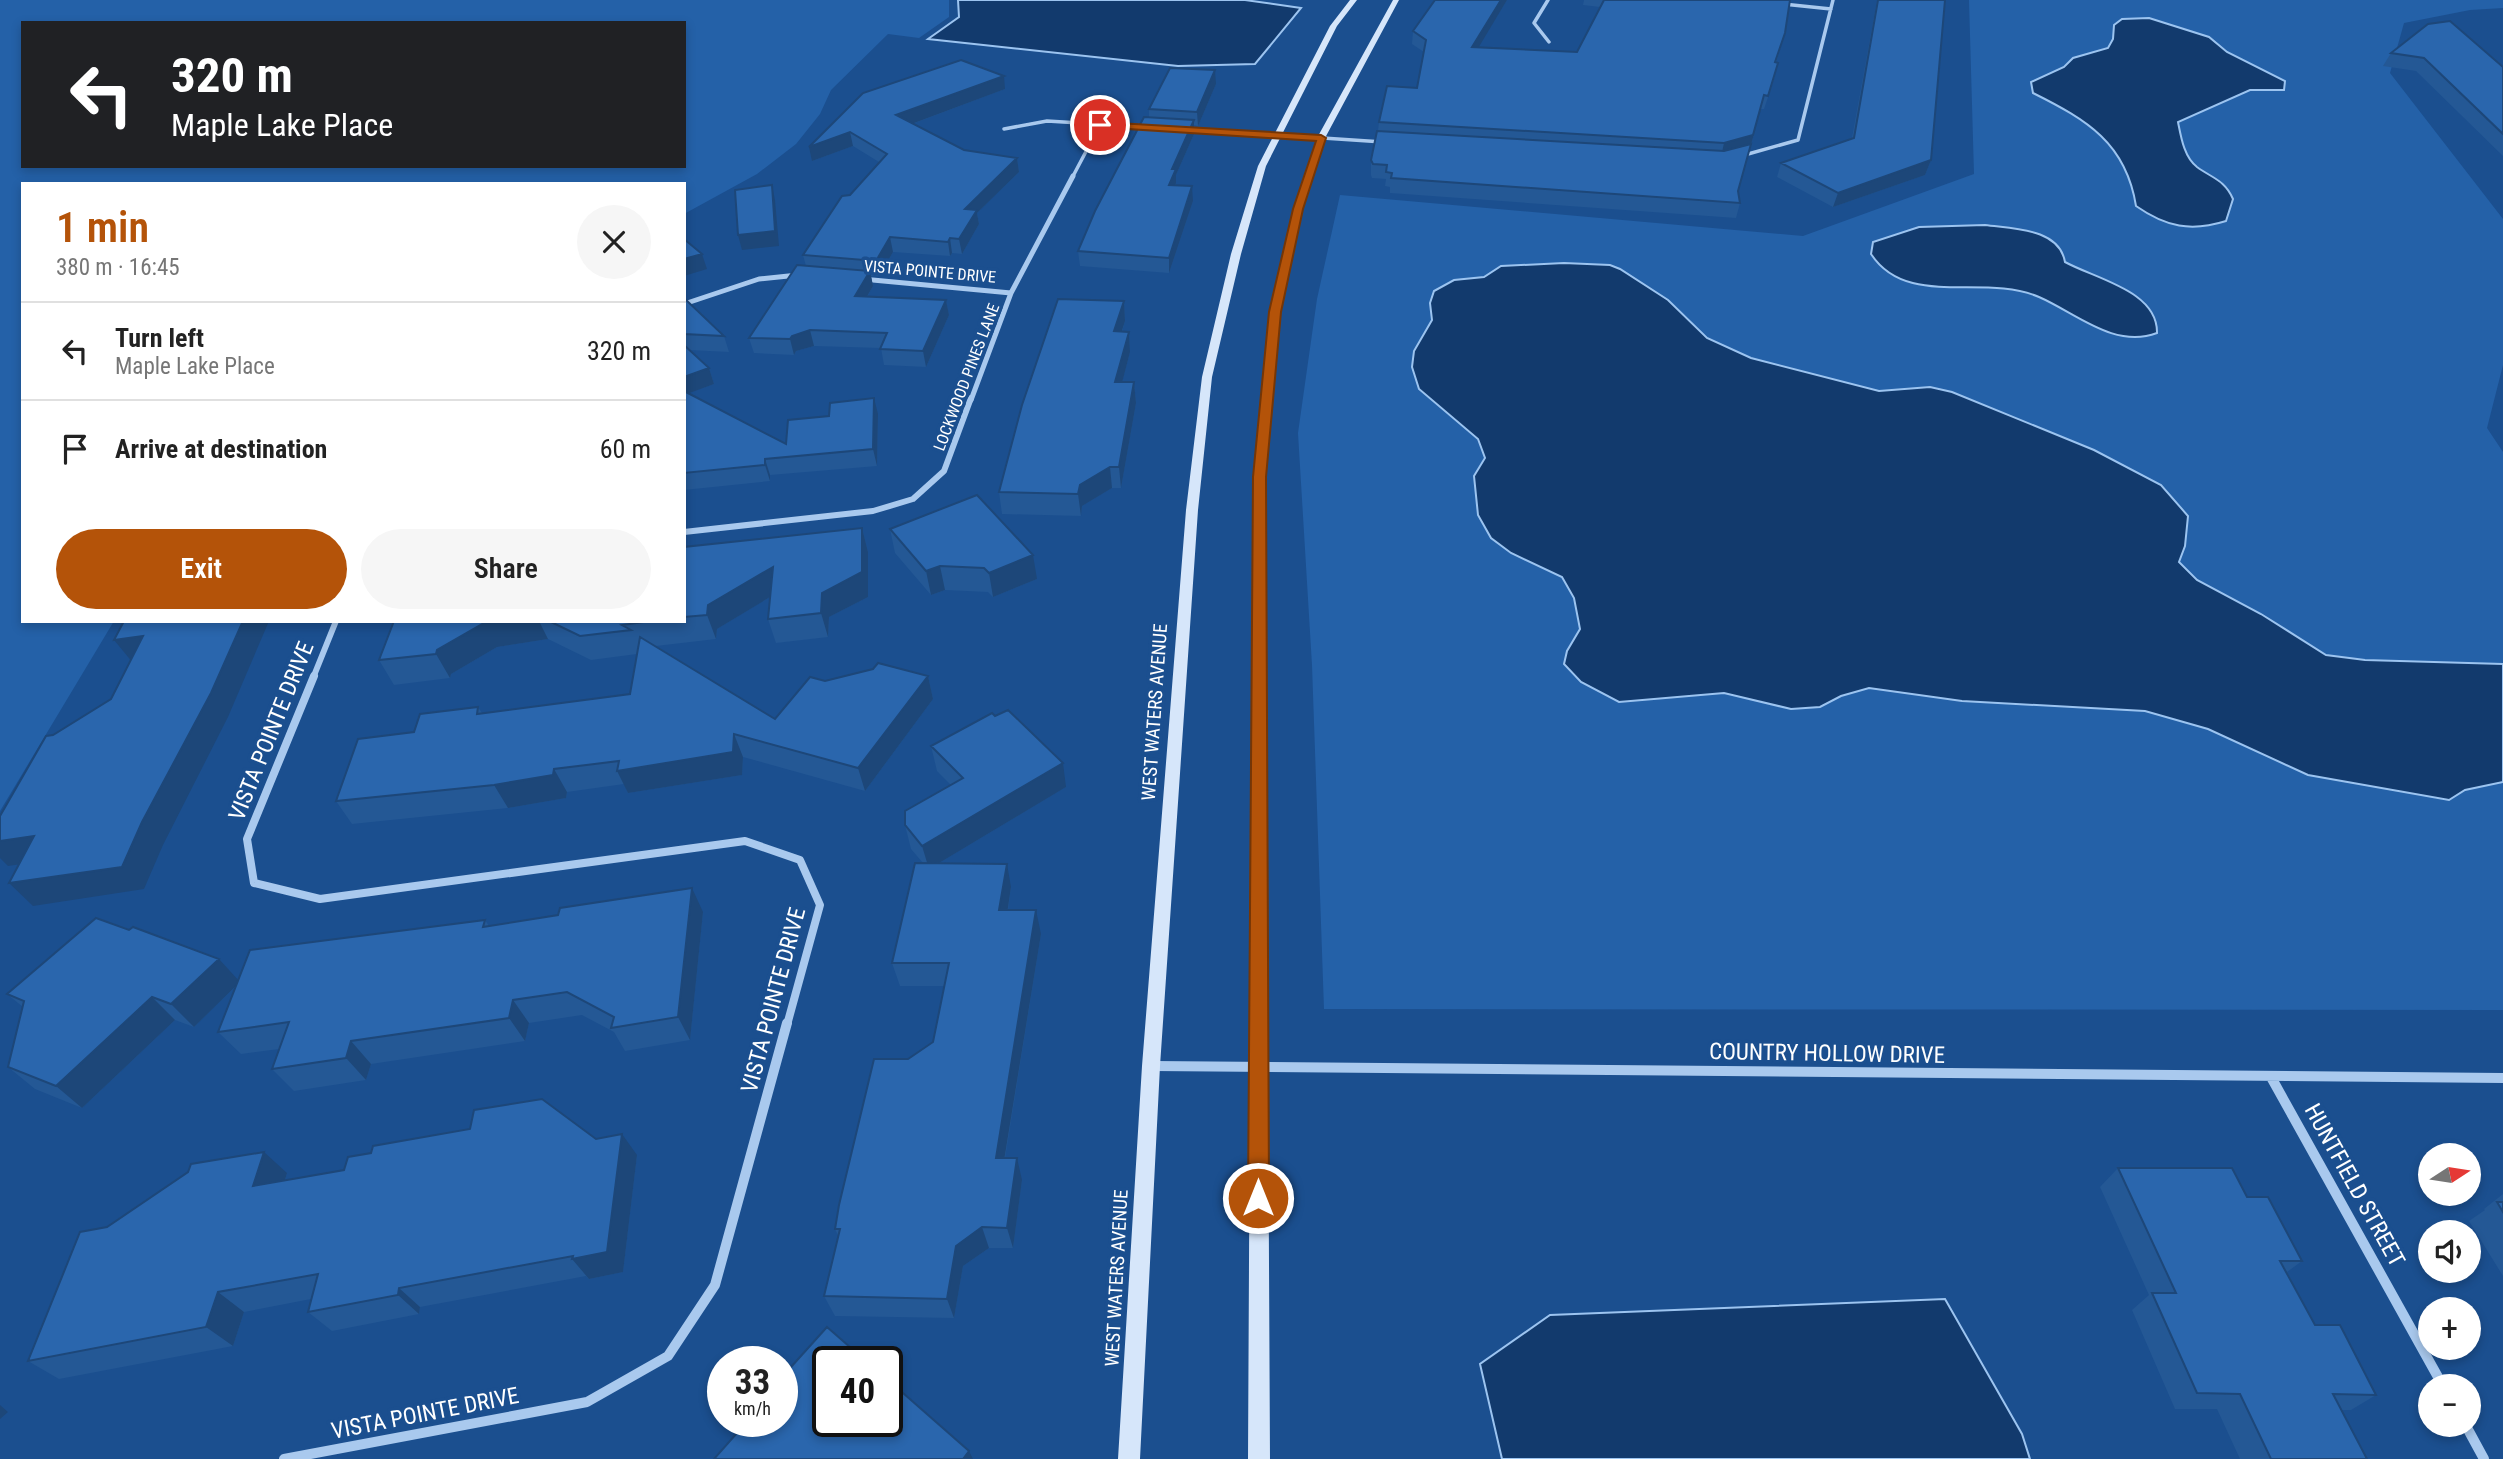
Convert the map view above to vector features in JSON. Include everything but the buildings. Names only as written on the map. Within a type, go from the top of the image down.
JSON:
[{"type":"street","name":"WEST WATERS AVENUE","points":[[1129,1459],[1151,1066],[1192,510],[1207,377],[1236,254],[1262,166],[1334,26],[1354,0]]},
{"type":"street","points":[[1259,1459],[1259,477],[1275,312],[1298,209],[1321,138],[1396,0]]},
{"type":"street","points":[[1548,0],[1535,23],[1549,42]]},
{"type":"street","points":[[1734,158],[1798,140],[1833,0]]},
{"type":"street","points":[[1778,3],[1831,9]]},
{"type":"street","points":[[1004,129],[1047,121],[1154,128]]},
{"type":"street","name":"LOCKWOOD PINES LANE","points":[[686,532],[873,512],[914,499],[944,471],[1011,293],[1100,125]]},
{"type":"street","points":[[1181,129],[1390,142]]},
{"type":"street","points":[[686,303],[759,279],[801,275]]},
{"type":"street","name":"VISTA POINTE DRIVE","points":[[850,278],[1011,293]]},
{"type":"street","name":"VISTA POINTE DRIVE","points":[[284,1459],[587,1402],[668,1356],[715,1285],[820,905],[800,860],[745,841],[320,899],[254,883],[247,839],[335,623]]},
{"type":"street","name":"COUNTRY HOLLOW DRIVE","points":[[1151,1066],[2503,1078]]},
{"type":"street","name":"HUNTFIELD STREET","points":[[2271,1077],[2436,1374]]},
{"type":"street","points":[[2472,1437],[2484,1459]]},
{"type":"shaded area","points":[[0,0],[949,0],[949,17],[919,38],[888,34],[831,90],[820,114],[796,144],[757,174],[686,213],[686,182],[21,182],[21,623],[113,623],[0,811]]},
{"type":"shaded area","points":[[958,0],[1245,0],[1301,8],[1255,64],[1178,66],[928,39],[959,17]]},
{"type":"shaded area","points":[[1969,0],[2503,0],[2503,8],[2470,10],[2404,23],[2390,73],[2503,219],[2503,365],[2487,428],[2503,452],[2503,1010],[1324,1009],[1312,665],[1298,433],[1317,299],[1340,195],[1803,236],[1974,174]]},
{"type":"shaded area","points":[[2149,18],[2209,37],[2227,52],[2285,81],[2284,90],[2250,90],[2178,122],[2189,158],[2197,167],[2222,183],[2233,199],[2226,221],[2201,226],[2179,226],[2158,219],[2136,206],[2123,166],[2101,136],[2070,113],[2033,93],[2031,82],[2064,67],[2073,58],[2108,48],[2113,39],[2114,25],[2122,19]]},
{"type":"shaded area","points":[[1985,225],[2033,232],[2054,242],[2065,262],[2137,297],[2155,319],[2157,333],[2141,337],[2111,333],[2039,297],[2017,291],[1925,285],[1905,281],[1886,271],[1871,254],[1873,242],[1919,227]]},
{"type":"shaded area","points":[[1564,263],[1610,265],[1620,269],[1668,300],[1707,338],[1751,358],[1879,391],[1930,387],[1952,392],[2094,450],[2161,485],[2188,516],[2185,546],[2179,562],[2197,580],[2261,614],[2326,655],[2365,660],[2503,664],[2503,782],[2465,790],[2449,800],[2308,775],[2208,729],[2145,711],[1962,701],[1869,688],[1841,696],[1820,707],[1791,709],[1724,693],[1619,702],[1581,682],[1564,664],[1567,651],[1580,629],[1574,598],[1562,577],[1511,553],[1491,538],[1478,515],[1474,476],[1485,458],[1478,439],[1419,389],[1412,367],[1414,351],[1432,320],[1430,303],[1434,291],[1454,280],[1484,277],[1501,266]]},
{"type":"shaded area","points":[[1945,1299],[2022,1434],[2030,1459],[1502,1459],[1480,1364],[1550,1315]]},
{"type":"route","points":[[1100,125],[1321,138],[1298,209],[1275,312],[1259,477],[1258,1198]]}]
